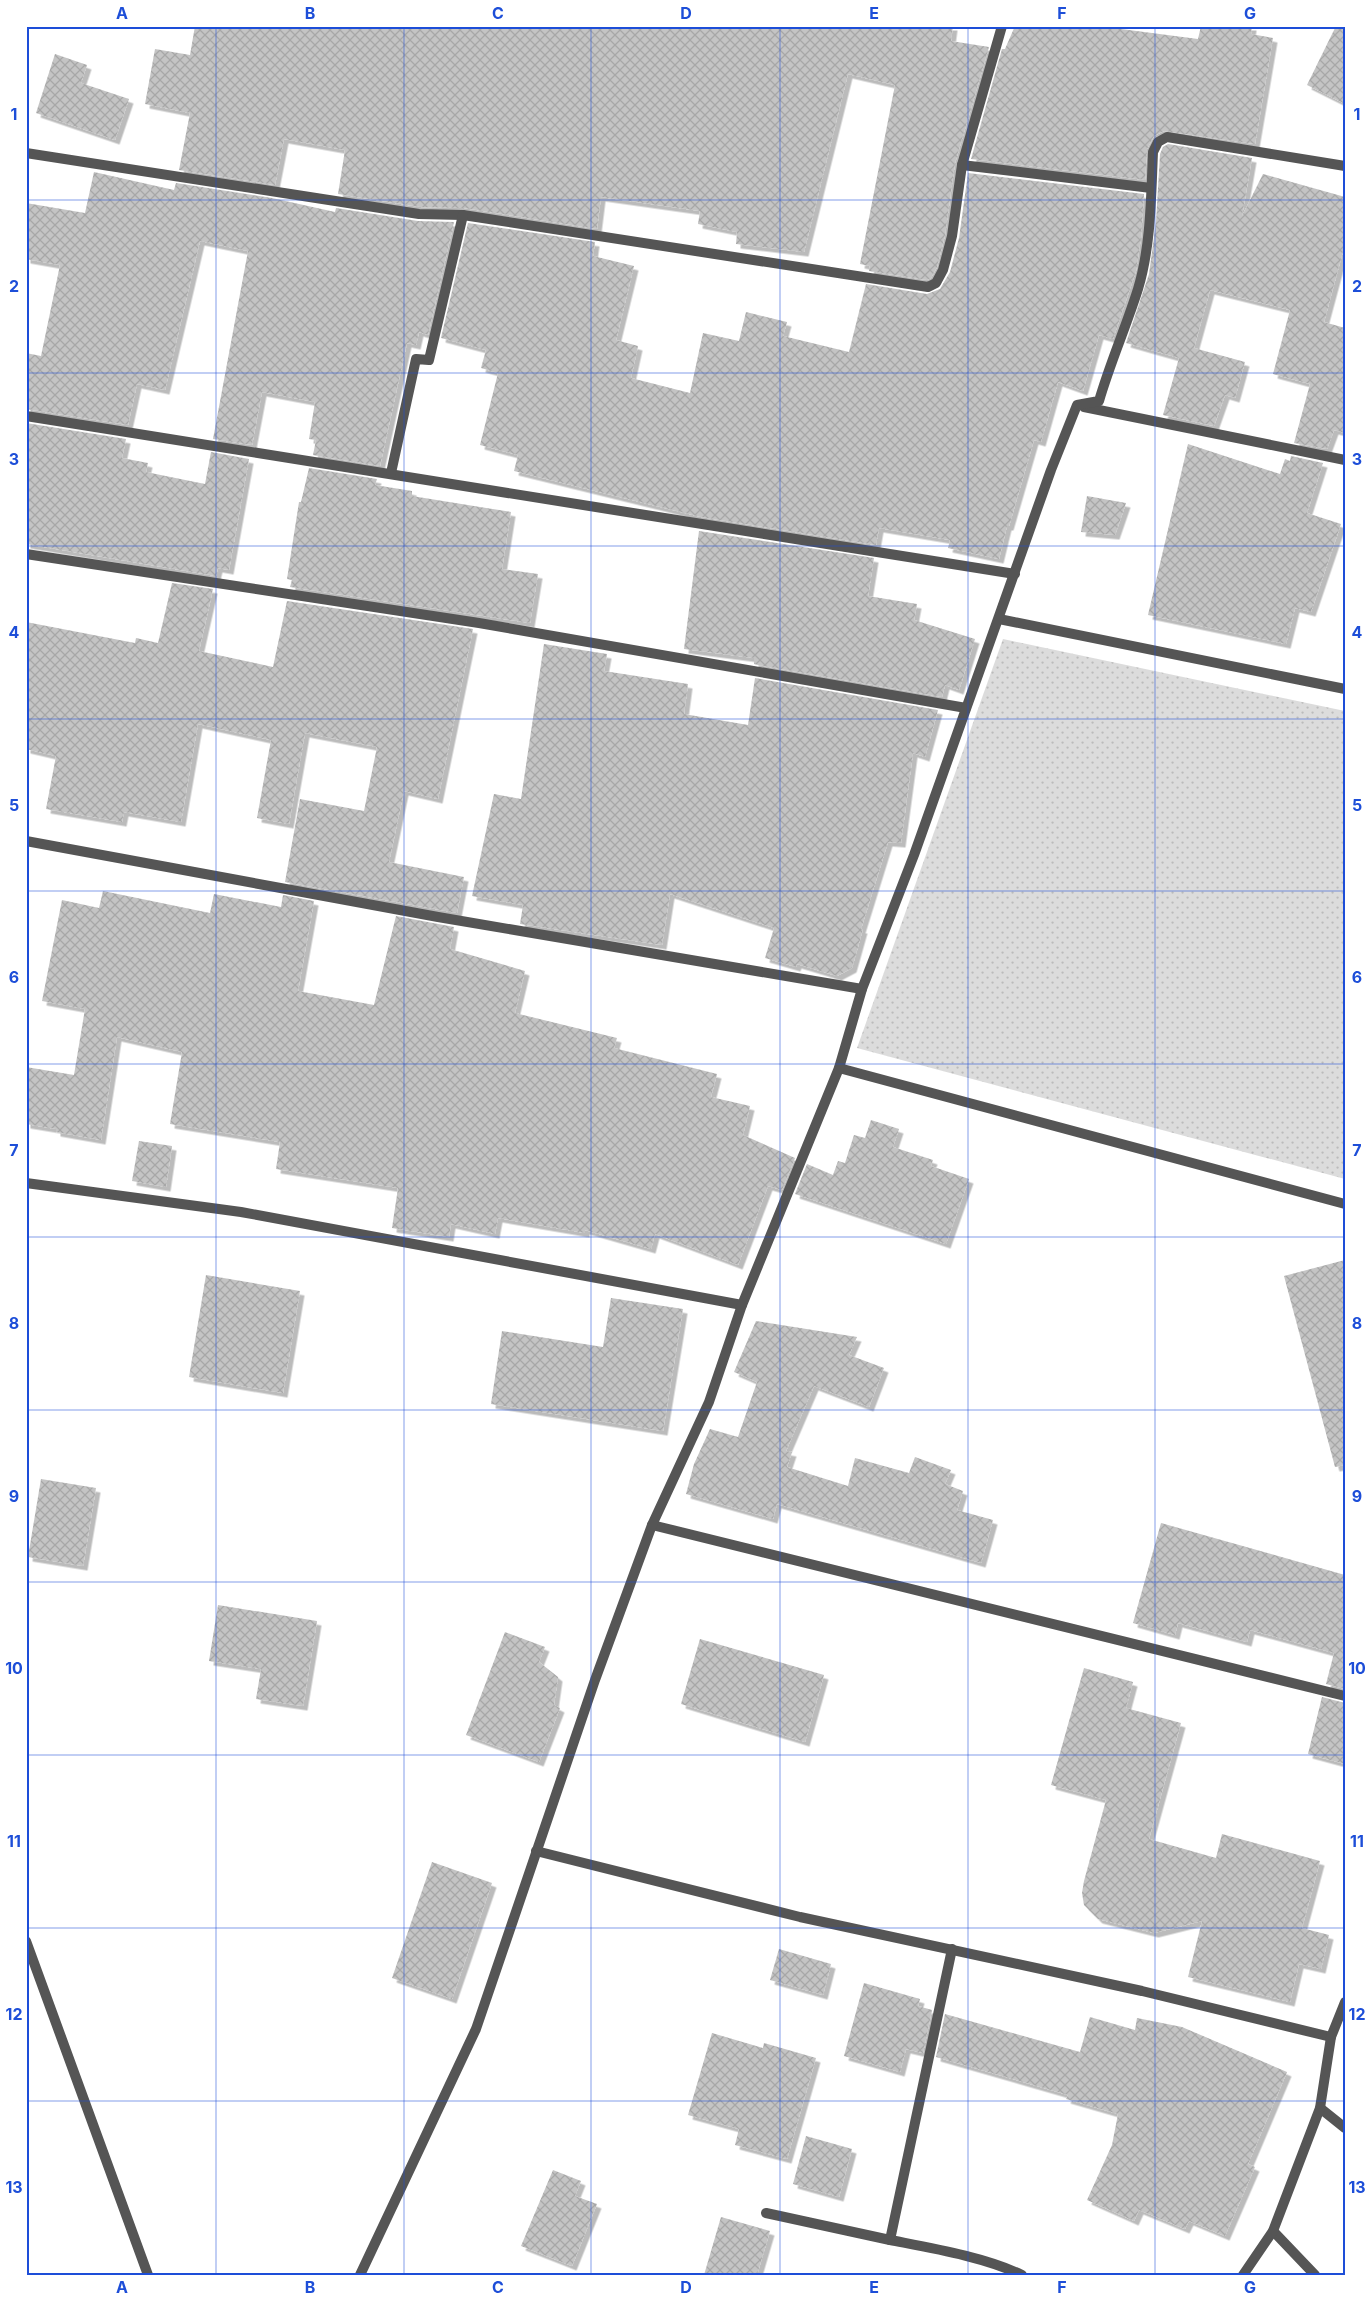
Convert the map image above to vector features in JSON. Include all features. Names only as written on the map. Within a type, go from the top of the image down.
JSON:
[{"type":"street","points":[[26,152],[419,214],[463,215],[928,287],[936,283],[943,270],[952,236],[962,165],[1002,26]]},
{"type":"street","points":[[1077,405],[1099,401],[1108,368],[1138,288],[1145,252],[1153,152],[1158,142],[1167,137],[1345,166]]},
{"type":"street","points":[[962,165],[1151,188]]},
{"type":"street","points":[[391,473],[416,359],[429,360],[463,215]]},
{"type":"street","points":[[1077,405],[1345,460]]},
{"type":"street","points":[[360,2275],[476,2029],[595,1680],[652,1525],[709,1402],[742,1305],[839,1068],[862,989],[914,855],[1051,470],[1077,405]]},
{"type":"street","points":[[26,416],[1015,574]]},
{"type":"street","points":[[26,554],[479,623],[966,708]]},
{"type":"street","points":[[999,619],[1345,689]]},
{"type":"street","points":[[26,842],[438,917],[862,989]]},
{"type":"street","points":[[839,1068],[1345,1204]]},
{"type":"street","points":[[26,1183],[242,1212],[742,1305]]},
{"type":"street","points":[[652,1525],[1345,1696]]},
{"type":"street","points":[[536,1851],[800,1917],[1142,1990],[1331,2037]]},
{"type":"street","points":[[26,1941],[148,2275]]},
{"type":"street","points":[[890,2240],[952,1949]]},
{"type":"street","points":[[1243,2275],[1273,2231],[1320,2108],[1331,2037],[1345,2002]]},
{"type":"street","points":[[1320,2108],[1345,2128]]},
{"type":"street","points":[[766,2213],[932,2248],[999,2266],[1022,2275]]},
{"type":"street","points":[[1273,2231],[1315,2275]]},
{"type":"shaded area","points":[[1003,639],[1345,711],[1345,1179],[857,1048]]},
{"type":"building","points":[[195,26],[953,26],[951,41],[989,47],[955,163],[945,235],[937,267],[931,278],[927,280],[869,271],[870,266],[860,264],[895,85],[848,74],[804,252],[736,244],[737,232],[698,224],[700,211],[601,197],[597,229],[464,208],[420,207],[338,194],[345,150],[284,139],[275,185],[179,170],[190,113],[145,104],[155,49],[190,55]]},
{"type":"building","points":[[1015,26],[1098,26],[1198,39],[1201,26],[1252,26],[1251,34],[1273,38],[1255,144],[1164,131],[1154,136],[1147,149],[1145,180],[971,159],[1002,49],[1005,49]]},
{"type":"building","points":[[1336,26],[1345,26],[1345,104],[1307,85]]},
{"type":"building","points":[[55,54],[87,65],[81,83],[129,99],[115,140],[36,113]]},
{"type":"building","points":[[1168,144],[1252,158],[1242,216],[1263,174],[1345,197],[1345,244],[1324,322],[1345,328],[1345,433],[1334,430],[1327,449],[1294,443],[1310,384],[1273,374],[1290,310],[1210,290],[1194,348],[1245,362],[1235,398],[1225,395],[1214,426],[1163,415],[1179,358],[1126,343],[1149,274],[1156,222],[1160,154],[1163,147]]},
{"type":"building","points":[[94,172],[174,190],[176,183],[272,198],[335,212],[336,208],[418,221],[454,222],[428,335],[419,332],[416,345],[407,343],[380,466],[313,455],[316,440],[309,439],[315,402],[262,392],[252,445],[213,439],[248,251],[200,241],[165,390],[137,384],[128,425],[26,409],[26,353],[41,356],[60,265],[26,259],[26,203],[85,213]]},
{"type":"building","points":[[968,173],[1144,194],[1141,238],[1136,271],[1113,339],[1099,335],[1083,391],[1058,382],[1041,442],[1034,440],[1009,526],[1007,526],[999,559],[948,548],[950,540],[879,528],[876,545],[701,517],[514,471],[518,455],[480,445],[498,373],[481,368],[486,350],[441,338],[468,223],[595,242],[593,256],[634,266],[616,340],[638,346],[631,378],[690,393],[703,333],[739,341],[746,312],[787,322],[783,336],[849,352],[866,284],[927,294],[940,289],[950,272],[959,238]]},
{"type":"building","points":[[26,423],[126,439],[122,458],[148,463],[146,472],[205,484],[211,452],[249,459],[229,570],[218,568],[216,576],[26,544]]},
{"type":"building","points":[[1188,444],[1280,474],[1285,459],[1290,461],[1291,456],[1323,463],[1307,513],[1341,524],[1311,612],[1295,608],[1286,644],[1148,615]]},
{"type":"building","points":[[309,468],[377,479],[375,485],[412,491],[412,496],[511,512],[502,569],[538,574],[530,623],[290,587],[292,580],[287,579],[299,502],[301,502]]},
{"type":"building","points":[[1087,496],[1126,503],[1115,535],[1081,532]]},
{"type":"building","points":[[699,531],[874,558],[868,596],[917,604],[914,620],[975,639],[959,690],[945,685],[942,697],[758,665],[754,664],[754,658],[684,649]]},
{"type":"building","points":[[172,583],[213,589],[199,651],[273,667],[287,601],[473,629],[438,799],[404,791],[389,862],[464,877],[457,913],[285,882],[300,799],[364,811],[377,747],[305,733],[289,824],[257,818],[271,740],[198,724],[181,822],[124,812],[122,822],[46,809],[56,756],[26,749],[26,622],[135,643],[136,638],[158,643]]},
{"type":"building","points":[[544,644],[607,654],[604,671],[688,684],[684,714],[748,725],[755,678],[938,710],[925,757],[913,753],[901,843],[888,842],[861,929],[863,929],[852,968],[837,976],[797,964],[796,967],[765,958],[774,928],[670,894],[662,945],[520,924],[523,905],[472,896],[494,794],[521,799]]},
{"type":"building","points":[[103,891],[210,913],[214,894],[281,907],[283,895],[314,901],[298,991],[374,1005],[396,916],[454,927],[450,949],[525,971],[515,1013],[617,1038],[614,1048],[717,1074],[711,1097],[750,1106],[743,1135],[795,1158],[782,1190],[768,1186],[738,1265],[655,1234],[651,1249],[585,1230],[585,1233],[498,1218],[495,1234],[451,1224],[449,1237],[392,1228],[398,1188],[276,1169],[280,1142],[170,1124],[182,1052],[117,1037],[101,1140],[56,1132],[56,1129],[26,1124],[26,1067],[74,1075],[85,1009],[42,1001],[62,900],[99,908]]},
{"type":"building","points":[[871,1120],[899,1129],[893,1147],[933,1160],[931,1166],[969,1179],[946,1244],[795,1194],[807,1164],[833,1175],[838,1161],[845,1163],[854,1135],[865,1138]]},
{"type":"building","points":[[139,1141],[172,1146],[166,1187],[132,1181]]},
{"type":"building","points":[[1345,1260],[1345,1465],[1335,1467],[1284,1276]]},
{"type":"building","points":[[206,1275],[300,1291],[283,1393],[189,1377]]},
{"type":"building","points":[[611,1298],[683,1309],[663,1431],[491,1404],[502,1331],[603,1347]]},
{"type":"building","points":[[756,1321],[857,1337],[849,1355],[884,1368],[869,1407],[814,1386],[786,1451],[792,1452],[787,1467],[848,1486],[855,1458],[909,1473],[915,1457],[951,1470],[945,1484],[963,1491],[957,1510],[993,1520],[981,1563],[777,1504],[773,1519],[686,1494],[694,1464],[710,1429],[738,1437],[757,1382],[734,1372]]},
{"type":"building","points":[[41,1479],[96,1488],[83,1566],[28,1557]]},
{"type":"building","points":[[1161,1523],[1345,1575],[1345,1689],[1326,1684],[1334,1653],[1250,1630],[1247,1642],[1178,1623],[1175,1635],[1133,1623]]},
{"type":"building","points":[[218,1605],[317,1621],[303,1706],[256,1699],[261,1669],[209,1661]]},
{"type":"building","points":[[505,1632],[545,1647],[539,1662],[558,1677],[554,1705],[560,1708],[539,1762],[466,1735]]},
{"type":"building","points":[[700,1639],[824,1675],[805,1742],[681,1704]]},
{"type":"building","points":[[1084,1668],[1133,1682],[1126,1708],[1181,1723],[1149,1839],[1216,1858],[1222,1834],[1320,1861],[1302,1928],[1329,1935],[1321,1969],[1299,1964],[1290,2002],[1188,1977],[1202,1921],[1154,1933],[1098,1919],[1084,1905],[1082,1893],[1084,1881],[1106,1800],[1051,1785]]},
{"type":"building","points":[[1322,1697],[1345,1703],[1345,1764],[1308,1754]]},
{"type":"building","points":[[432,1862],[492,1883],[452,1999],[392,1978]]},
{"type":"building","points":[[779,1949],[831,1964],[823,1995],[770,1980]]},
{"type":"building","points":[[864,1983],[920,1999],[918,2006],[932,2010],[923,2053],[906,2049],[900,2072],[844,2056]]},
{"type":"building","points":[[945,2014],[1080,2052],[1090,2017],[1135,2030],[1137,2018],[1182,2027],[1287,2072],[1248,2164],[1255,2167],[1225,2236],[1189,2221],[1185,2229],[1139,2210],[1134,2221],[1087,2200],[1112,2145],[1118,2114],[1066,2099],[1068,2095],[936,2057]]},
{"type":"building","points":[[712,2033],[763,2048],[764,2043],[816,2058],[787,2159],[735,2145],[739,2129],[688,2115]]},
{"type":"building","points":[[806,2136],[852,2149],[839,2197],[793,2184]]},
{"type":"building","points":[[553,2170],[581,2181],[575,2196],[597,2204],[572,2266],[521,2246]]},
{"type":"building","points":[[721,2217],[770,2231],[757,2275],[704,2275]]}]
